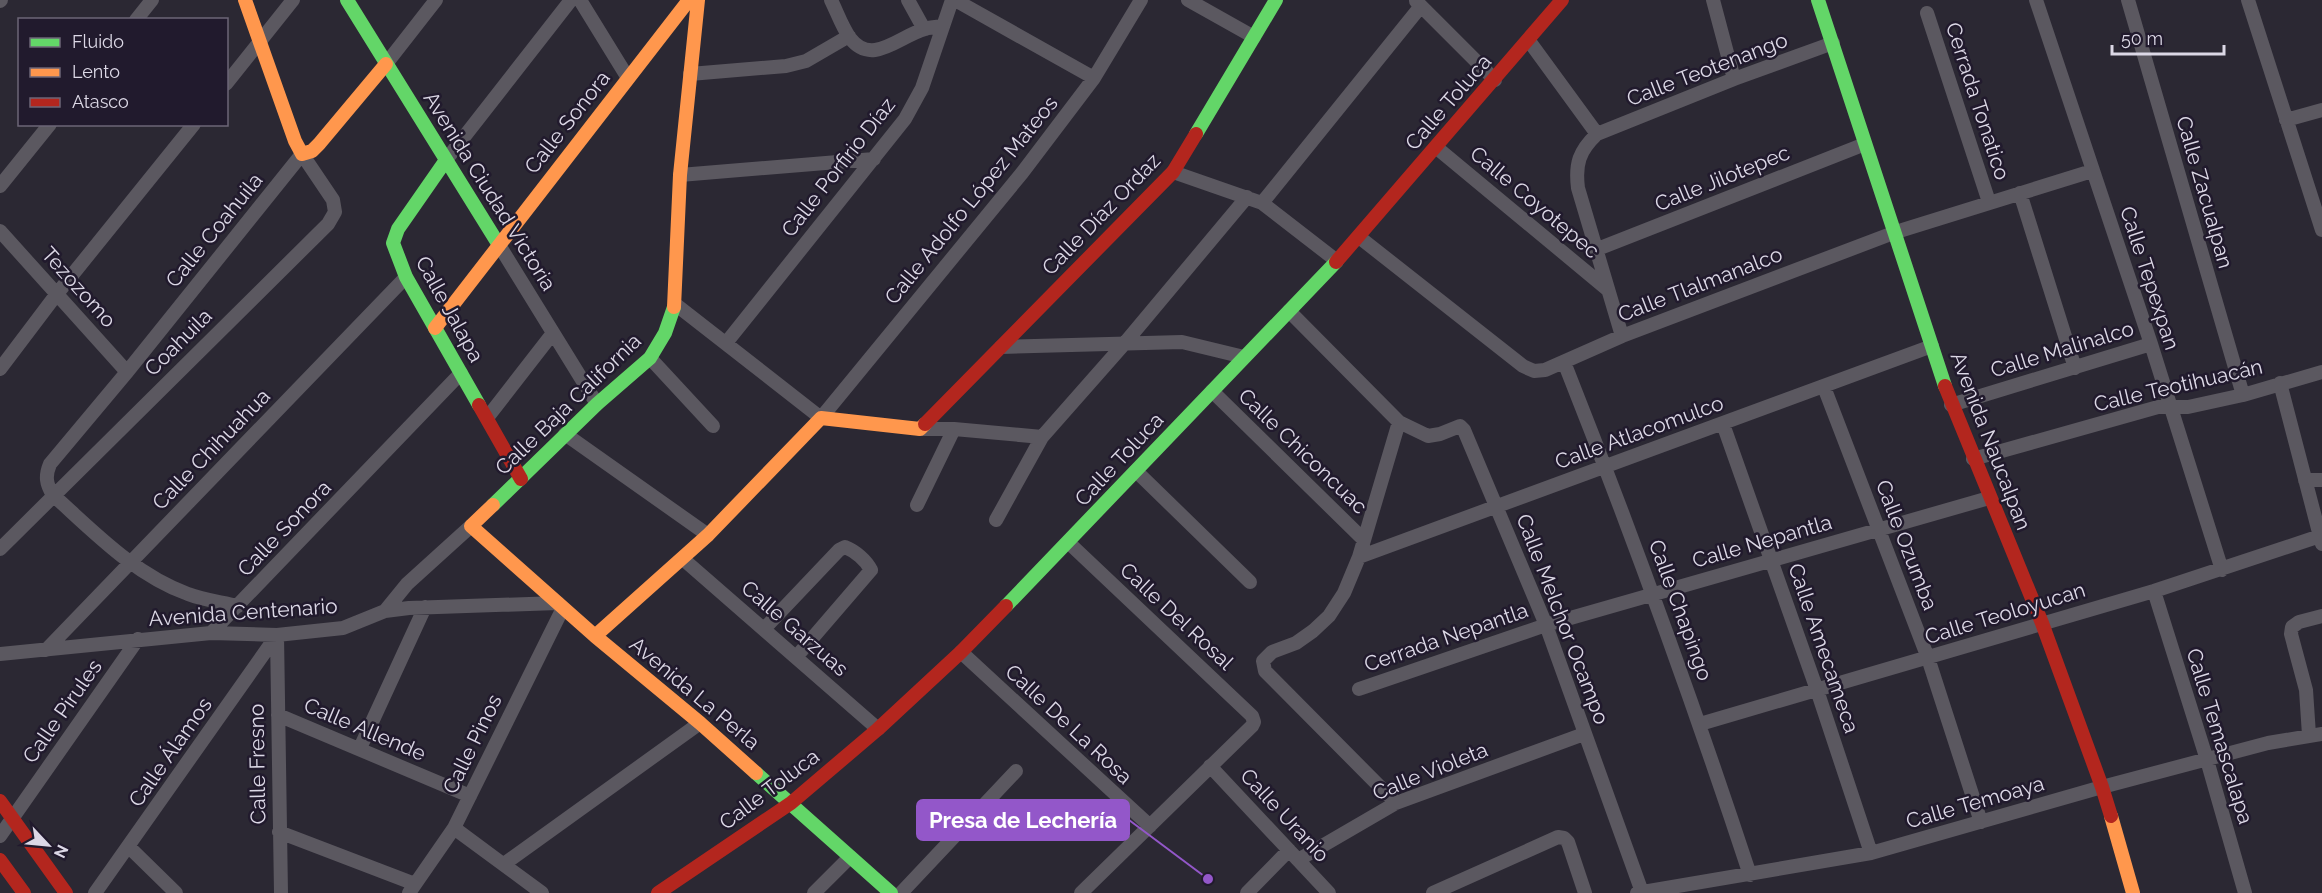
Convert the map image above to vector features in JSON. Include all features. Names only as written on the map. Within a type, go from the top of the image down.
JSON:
[{"type":"main road","points":[[245,0],[259,44],[302,154]]},
{"type":"main road","name":"Avenida Ciudad Victoria","points":[[347,0],[499,245]]},
{"type":"main road","name":"Calle Sonora","points":[[435,328],[689,0]]},
{"type":"main road","name":"Calle Baja California","points":[[471,526],[597,404],[650,358],[665,333],[675,304],[680,174],[698,0]]},
{"type":"main road","name":"Calle Díaz Ordaz","points":[[920,429],[1173,172],[1276,0]]},
{"type":"main road","name":"Calle Toluca","points":[[658,893],[791,803],[878,729],[961,652],[1069,543],[1337,261],[1562,0]]},
{"type":"main road","name":"Avenida Naucalpan","points":[[1818,0],[1951,405],[2042,623],[2102,787],[2133,893]]},
{"type":"main road","name":"Calle Coahuila","points":[[302,154],[312,151],[320,144],[386,64]]},
{"type":"main road","name":"Calle Jalapa","points":[[446,160],[398,229],[393,243],[406,277],[521,479]]},
{"type":"main road","points":[[821,418],[920,429]]},
{"type":"main road","name":"Calle Adolfo López Mateos","points":[[595,636],[708,535],[821,418]]},
{"type":"main road","name":"Avenida La Perla","points":[[471,526],[595,636],[700,723],[891,893]]},
{"type":"main road","points":[[0,801],[66,893]]},
{"type":"main road","points":[[0,860],[24,893]]},
{"type":"street","points":[[138,18],[152,0]]},
{"type":"street","points":[[228,82],[293,0]]},
{"type":"street","name":"Calle Coahuila","points":[[386,64],[436,0]]},
{"type":"street","points":[[446,160],[571,0]]},
{"type":"street","points":[[580,0],[628,78]]},
{"type":"street","points":[[831,0],[849,36],[858,47],[868,51],[879,50],[924,29],[943,26]]},
{"type":"street","points":[[908,0],[924,29]]},
{"type":"street","points":[[953,0],[1094,78]]},
{"type":"street","name":"Calle Porfirio Díaz","points":[[726,343],[905,119],[922,88],[953,0]]},
{"type":"street","name":"Calle Adolfo López Mateos","points":[[821,418],[1022,173],[1094,78],[1141,0]]},
{"type":"street","points":[[1188,0],[1254,37]]},
{"type":"street","points":[[1713,0],[1734,79]]},
{"type":"street","name":"Calle Tepexpan","points":[[2036,0],[2151,344],[2222,570]]},
{"type":"street","name":"Calle Zacualpan","points":[[2128,0],[2243,395]]},
{"type":"street","points":[[2248,0],[2322,229]]},
{"type":"street","points":[[1262,203],[1418,3],[1495,80]]},
{"type":"street","name":"Cerrada Tonatico","points":[[1927,13],[1989,202]]},
{"type":"street","points":[[690,74],[786,66],[806,61],[849,36]]},
{"type":"street","points":[[1529,41],[1597,134],[1586,144],[1578,157],[1576,170],[1578,188],[1622,336]]},
{"type":"street","name":"Calle Teotenango","points":[[1597,134],[1734,79],[1833,44]]},
{"type":"street","points":[[2286,120],[2322,110]]},
{"type":"street","points":[[0,186],[48,126]]},
{"type":"street","points":[[0,369],[56,295],[192,126]]},
{"type":"street","name":"Calle Jilotepec","points":[[1595,250],[1865,144]]},
{"type":"street","name":"Calle Coyotepec","points":[[1437,147],[1607,290]]},
{"type":"street","name":"Calle Coahuila","points":[[53,495],[47,485],[46,474],[50,464],[302,154]]},
{"type":"street","name":"Coahuila","points":[[0,549],[327,224],[335,212],[333,200],[302,154]]},
{"type":"street","points":[[680,174],[874,159]]},
{"type":"street","name":"Calle Tlalmanalco","points":[[1359,237],[1523,366],[1534,371],[1545,370],[1622,336],[1896,232],[2092,171]]},
{"type":"street","points":[[1173,172],[1262,203],[1337,261]]},
{"type":"street","points":[[2019,193],[2075,368]]},
{"type":"street","points":[[996,520],[1042,437],[1124,344],[1247,197]]},
{"type":"street","name":"Tezozomo","points":[[3,240],[127,372]]},
{"type":"street","name":"Avenida Ciudad Victoria","points":[[499,245],[597,404]]},
{"type":"street","name":"Calle Chihuahua","points":[[46,650],[406,277]]},
{"type":"street","points":[[675,304],[821,418]]},
{"type":"street","points":[[1289,311],[1399,423],[1359,557],[1344,593],[1329,616],[1296,643],[1272,652],[1263,661],[1263,667],[1396,803]]},
{"type":"street","points":[[487,418],[553,333]]},
{"type":"street","points":[[1001,347],[1182,342],[1244,357]]},
{"type":"street","name":"Calle Malinalco","points":[[1951,405],[2151,344]]},
{"type":"street","name":"Calle Atlacomulco","points":[[1359,557],[1932,346]]},
{"type":"street","points":[[650,358],[713,426]]},
{"type":"street","name":"Calle Chapingo","points":[[1564,362],[1654,595],[1750,875]]},
{"type":"street","name":"Calle Teotihuacán","points":[[1973,459],[2158,407],[2188,407],[2243,395],[2322,372]]},
{"type":"street","name":"Calle Sonora","points":[[211,633],[461,373]]},
{"type":"street","points":[[2280,383],[2321,541]]},
{"type":"street","name":"Calle Ozumba","points":[[1824,387],[1928,658],[1981,822]]},
{"type":"street","name":"Calle Chiconcuac","points":[[1212,391],[1364,540]]},
{"type":"street","name":"Calle Melchor Ocampo","points":[[1399,423],[1428,436],[1460,426],[1464,430],[1546,625],[1639,892]]},
{"type":"street","name":"Calle Amecameca","points":[[1723,424],[1817,690],[1871,854]]},
{"type":"street","points":[[920,429],[954,429],[1042,437]]},
{"type":"street","points":[[917,505],[954,429]]},
{"type":"street","points":[[566,434],[708,535]]},
{"type":"street","points":[[1136,471],[1250,582]]},
{"type":"street","points":[[2305,480],[2322,480]]},
{"type":"street","points":[[53,495],[130,563],[157,580],[188,595],[238,606]]},
{"type":"street","name":"Calle Nepantla","points":[[1546,625],[1989,498]]},
{"type":"street","name":"Calle Baja California","points":[[386,611],[407,584],[471,526]]},
{"type":"street","name":"Calle Teoloyucan","points":[[1700,724],[2321,541]]},
{"type":"street","name":"Calle Del Rosal","points":[[1069,543],[1252,716],[1254,722],[1252,726],[1210,766]]},
{"type":"street","points":[[764,629],[839,550],[845,547],[851,550],[868,564],[871,570],[797,656]]},
{"type":"street","name":"Calle Garzuas","points":[[683,559],[878,729]]},
{"type":"street","name":"Calle Temascalapa","points":[[2154,591],[2207,760],[2245,893]]},
{"type":"street","name":"Avenida Centenario","points":[[0,654],[211,633],[277,635],[343,628],[386,611],[425,607],[560,605]]},
{"type":"street","name":"Calle Pinos","points":[[412,889],[454,828],[560,605]]},
{"type":"street","points":[[360,748],[425,607]]},
{"type":"street","points":[[2315,734],[2291,634],[2292,627],[2299,622],[2322,616]]},
{"type":"street","name":"Cerrada Nepantla","points":[[1359,689],[1546,625]]},
{"type":"street","name":"Calle Fresno","points":[[277,635],[281,893]]},
{"type":"street","name":"Calle Álamos","points":[[95,893],[277,635]]},
{"type":"street","name":"Calle Pirules","points":[[0,836],[138,639]]},
{"type":"street","name":"Calle De La Rosa","points":[[961,652],[1150,826]]},
{"type":"street","name":"Calle Allende","points":[[278,715],[470,796]]},
{"type":"street","points":[[504,864],[700,723]]},
{"type":"street","name":"Calle Violeta","points":[[1247,893],[1293,855],[1396,803],[1584,734]]},
{"type":"street","name":"Calle Temoaya","points":[[1639,892],[1871,854],[2102,787],[2315,734]]},
{"type":"street","points":[[1081,893],[1210,766]]},
{"type":"street","name":"Calle Uranio","points":[[1210,766],[1329,893]]},
{"type":"street","points":[[901,893],[1016,771]]},
{"type":"street","points":[[454,828],[542,893]]},
{"type":"street","points":[[279,832],[412,889]]},
{"type":"street","points":[[1433,893],[1558,837],[1568,842],[1585,893]]},
{"type":"street","points":[[129,847],[176,893]]},
{"type":"street","points":[[814,893],[850,857]]},
{"type":"traffic: fast","points":[[347,0],[499,245]]},
{"type":"traffic: fast","points":[[1196,134],[1276,0]]},
{"type":"traffic: fast","points":[[1818,0],[1945,386]]},
{"type":"traffic: fast","points":[[446,160],[398,229],[393,243],[406,277],[479,405]]},
{"type":"traffic: fast","points":[[1006,606],[1336,262]]},
{"type":"traffic: fast","points":[[493,505],[597,404],[650,358],[665,333],[674,307]]},
{"type":"traffic: fast","points":[[756,773],[891,893]]},
{"type":"traffic: slow","points":[[245,0],[295,141],[302,154],[312,151],[319,144],[386,64]]},
{"type":"traffic: slow","points":[[435,328],[689,0]]},
{"type":"traffic: slow","points":[[674,307],[680,175],[698,0]]},
{"type":"traffic: slow","points":[[595,636],[708,535],[821,418],[920,429],[925,424]]},
{"type":"traffic: slow","points":[[493,505],[471,526],[595,636],[756,773]]},
{"type":"traffic: slow","points":[[2111,816],[2133,893]]},
{"type":"traffic: jam","points":[[1336,262],[1562,0]]},
{"type":"traffic: jam","points":[[925,424],[1173,172],[1196,134]]},
{"type":"traffic: jam","points":[[1945,386],[2042,623],[2111,816]]},
{"type":"traffic: jam","points":[[479,405],[521,479]]},
{"type":"traffic: jam","points":[[658,893],[791,803],[878,729],[961,652],[1006,606]]},
{"type":"traffic: jam","points":[[0,801],[66,893]]},
{"type":"traffic: jam","points":[[0,860],[24,893]]},
{"type":"place","name":"Presa de Lechería","points":[[1208,879]]}]
